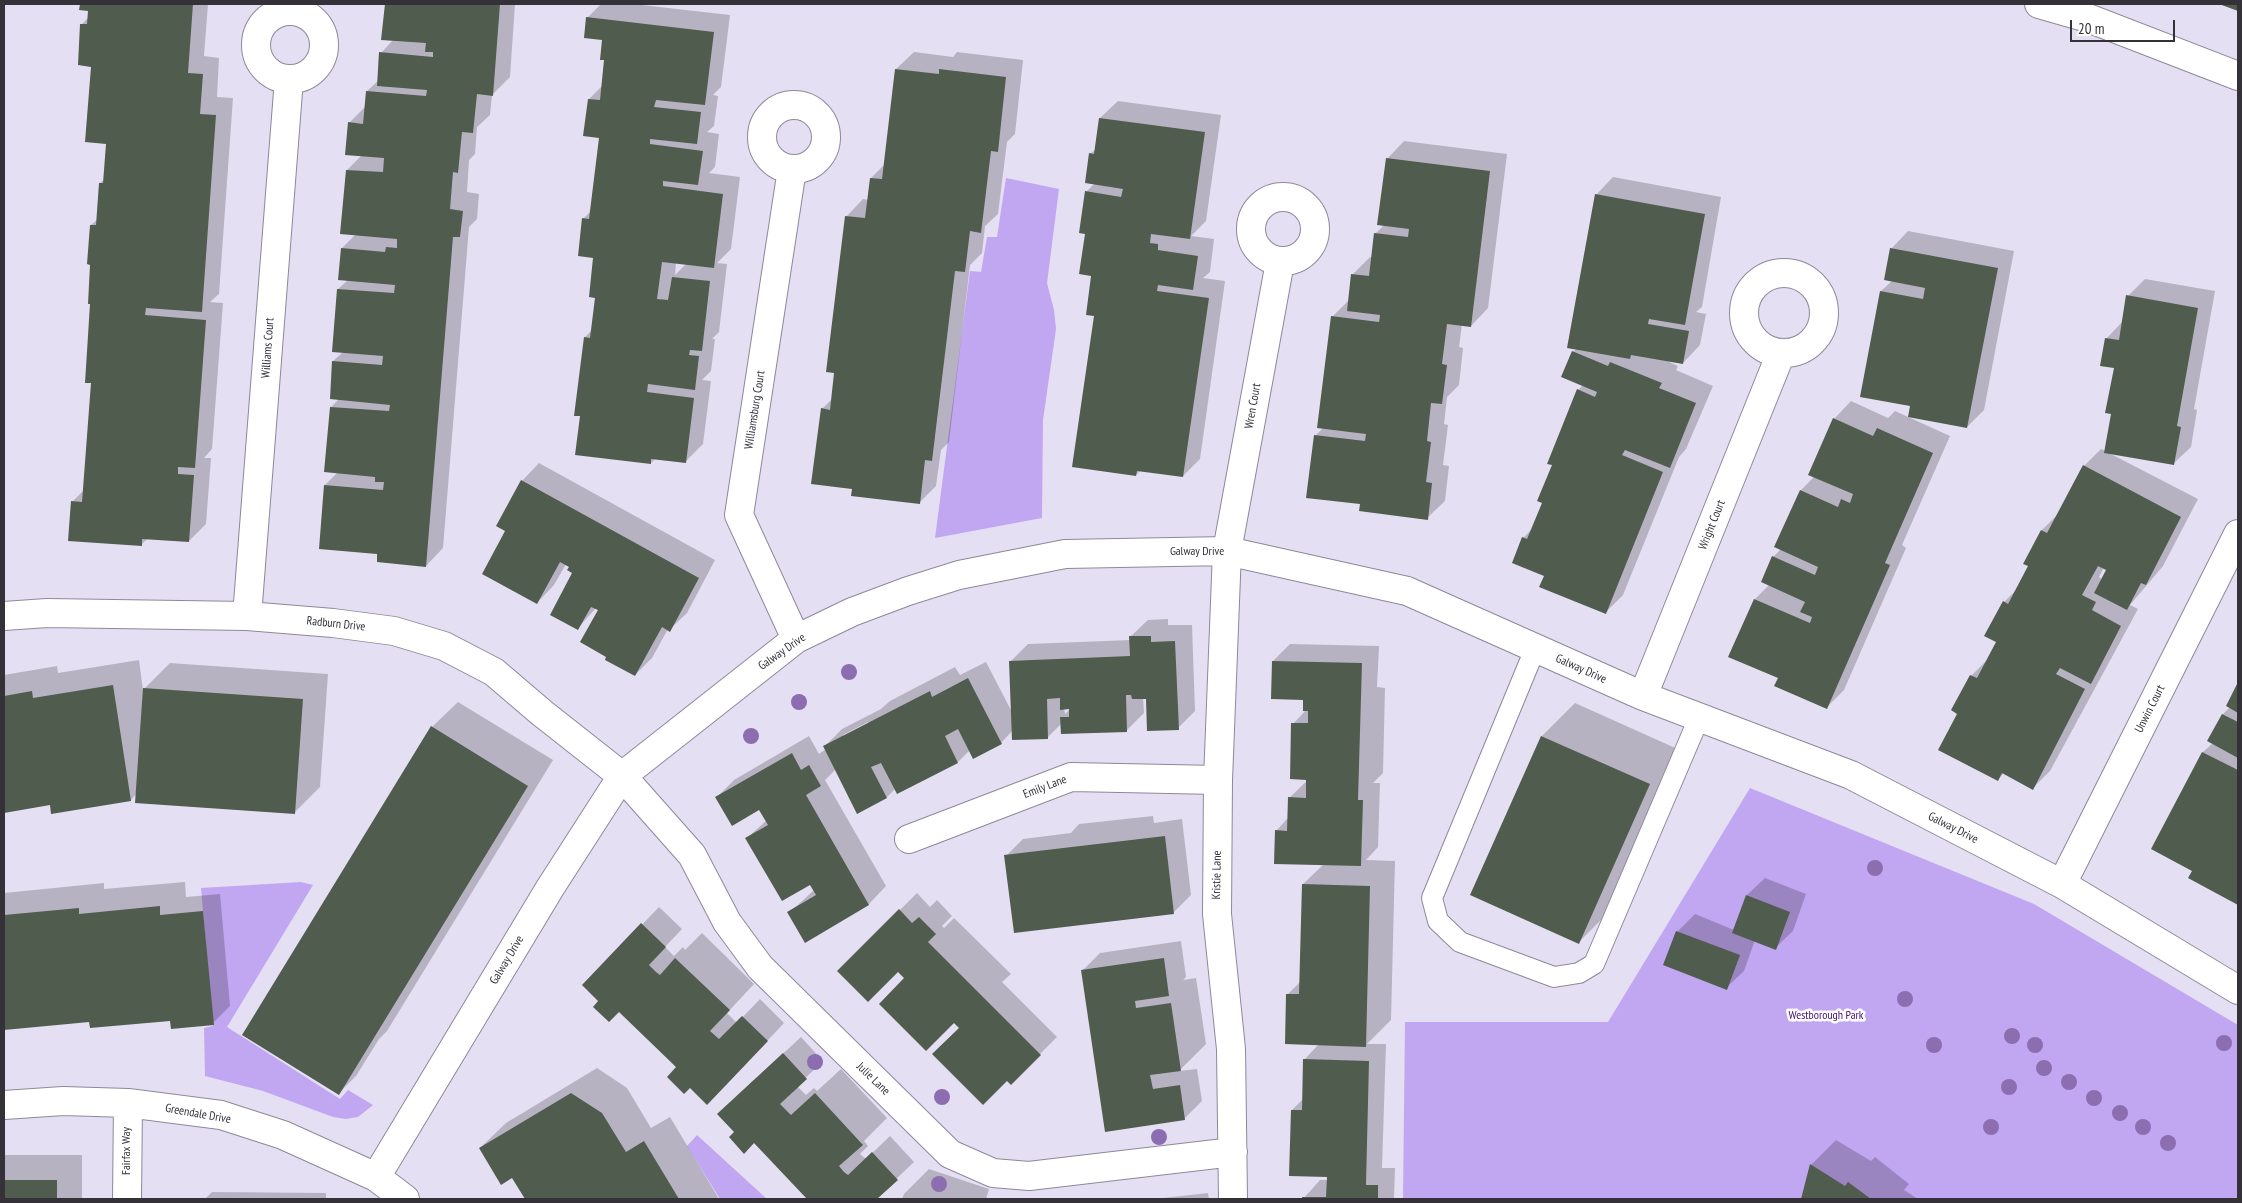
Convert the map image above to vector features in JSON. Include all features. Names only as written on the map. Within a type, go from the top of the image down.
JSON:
[{"type":"street","points":[[2039,4],[2088,18],[2238,76]]},
{"type":"street","name":"Williams Court","points":[[247,616],[289,80]]},
{"type":"street","name":"Williamsburg Court","points":[[792,169],[739,515],[796,639]]},
{"type":"street","name":"Wren Court","points":[[1226,551],[1280,262]]},
{"type":"street","name":"Wright Court","points":[[1643,696],[1781,353]]},
{"type":"street","name":"Unwin Court","points":[[2062,884],[2238,534]]},
{"type":"street","name":"Galway Drive","points":[[376,1177],[550,888],[622,776],[796,639],[852,612],[908,591],[995,567],[1064,554],[1226,551],[1407,591],[1643,696],[1851,775],[2062,884],[2238,990]]},
{"type":"street","name":"Kristie Lane","points":[[1226,551],[1218,780],[1217,914],[1231,1048],[1233,1199]]},
{"type":"street","name":"Radburn Drive","points":[[4,616],[47,612],[247,616],[332,623],[394,631],[444,646],[494,672],[542,713],[622,776]]},
{"type":"street","name":"Julie Lane","points":[[622,776],[692,855],[727,922],[760,967],[950,1154],[993,1173],[1029,1176],[1233,1152]]},
{"type":"street","name":"Emily Lane","points":[[909,840],[1071,777],[1218,780]]},
{"type":"street","name":"Greendale Drive","points":[[4,1104],[63,1101],[128,1103],[221,1115],[283,1134],[376,1177],[405,1199]]},
{"type":"street","name":"Fairfax Way","points":[[127,1199],[128,1103]]},
{"type":"lane","points":[[1535,649],[1432,898],[1438,921],[1460,942],[1554,977],[1580,973],[1594,964],[1699,718]]},
{"type":"green space","points":[[1006,178],[1059,189],[1047,283],[1054,310],[1056,329],[1043,420],[1042,518],[935,538],[970,271],[981,272],[987,237],[997,237]]},
{"type":"green space","name":"Westborough Park","points":[[1750,788],[2034,904],[2238,1025],[2238,1199],[1403,1199],[1405,1022],[1608,1022]]},
{"type":"green space","points":[[301,882],[313,885],[227,1027],[340,1099],[348,1090],[373,1105],[358,1117],[346,1119],[333,1117],[263,1091],[205,1076],[204,1028],[213,1026],[201,888]]},
{"type":"green space","points":[[697,1135],[767,1199],[720,1199],[687,1146]]},
{"type":"building","points":[[80,4],[193,4],[188,73],[203,74],[200,114],[216,115],[202,312],[146,308],[145,315],[206,320],[195,468],[178,467],[178,474],[194,475],[189,542],[142,539],[142,546],[68,541],[71,501],[82,502],[91,383],[85,383],[90,304],[88,304],[90,265],[87,264],[90,225],[96,225],[99,183],[103,183],[106,144],[85,142],[91,67],[78,65],[80,24],[87,24],[88,11],[79,10]]},
{"type":"building","points":[[385,4],[500,4],[493,96],[477,94],[473,133],[462,132],[458,173],[453,172],[450,209],[463,211],[460,237],[453,237],[426,567],[377,562],[377,554],[319,549],[324,485],[383,490],[384,482],[375,482],[375,477],[324,472],[330,407],[389,411],[390,405],[330,399],[332,361],[382,365],[383,356],[332,352],[337,289],[394,293],[395,285],[338,280],[341,248],[385,252],[386,247],[397,248],[397,239],[340,234],[346,170],[383,172],[384,158],[345,155],[348,122],[363,124],[366,91],[426,96],[427,90],[377,86],[379,52],[433,57],[433,52],[425,52],[426,43],[381,40]]},
{"type":"building","points":[[2219,4],[2238,4],[2238,11]]},
{"type":"building","points":[[586,17],[714,32],[705,105],[656,100],[654,107],[701,112],[697,144],[650,139],[650,144],[703,151],[698,185],[663,181],[663,186],[723,194],[714,268],[662,262],[657,299],[668,300],[672,277],[710,281],[702,351],[690,350],[689,355],[699,356],[695,390],[648,384],[647,392],[694,398],[686,463],[651,459],[651,464],[575,455],[580,416],[574,416],[584,337],[590,338],[595,298],[589,297],[593,258],[578,256],[582,218],[589,219],[599,138],[583,136],[588,99],[600,100],[604,60],[600,60],[602,40],[584,38]]},
{"type":"building","points":[[895,69],[939,74],[939,69],[1006,77],[998,152],[991,151],[981,233],[970,231],[965,272],[955,271],[932,461],[925,460],[920,504],[851,496],[852,489],[811,484],[821,408],[830,410],[834,373],[826,372],[845,216],[865,218],[870,178],[882,179]]},
{"type":"building","points":[[1099,118],[1205,132],[1190,239],[1151,234],[1150,243],[1158,244],[1158,250],[1198,256],[1193,290],[1158,285],[1157,291],[1209,298],[1183,477],[1137,471],[1136,476],[1072,467],[1094,316],[1086,315],[1091,276],[1079,274],[1085,234],[1079,233],[1085,191],[1121,197],[1123,189],[1085,183],[1089,153],[1094,154]]},
{"type":"building","points":[[1386,158],[1490,171],[1471,327],[1447,324],[1442,364],[1447,365],[1442,404],[1431,403],[1427,441],[1431,442],[1426,482],[1432,483],[1428,520],[1359,511],[1360,504],[1306,498],[1314,435],[1365,441],[1366,434],[1317,428],[1331,316],[1379,322],[1380,315],[1347,311],[1351,274],[1369,276],[1374,233],[1408,237],[1409,229],[1377,225]]},
{"type":"building","points":[[1595,194],[1705,214],[1685,325],[1649,319],[1648,324],[1689,331],[1683,364],[1631,355],[1630,359],[1567,348]]},
{"type":"building","points":[[1890,248],[1998,268],[1967,428],[1908,417],[1910,406],[1860,397],[1880,291],[1923,299],[1925,288],[1884,280]]},
{"type":"building","points":[[2126,295],[2198,308],[2177,426],[2181,427],[2174,465],[2104,453],[2111,414],[2105,413],[2114,368],[2100,366],[2105,338],[2119,340]]},
{"type":"building","points":[[1572,351],[1608,366],[1610,362],[1662,383],[1659,388],[1696,403],[1670,468],[1625,450],[1622,455],[1663,472],[1606,614],[1539,587],[1544,576],[1512,563],[1522,537],[1527,539],[1542,503],[1537,501],[1552,465],[1547,464],[1577,389],[1595,397],[1597,392],[1561,377]]},
{"type":"building","points":[[1833,418],[1873,436],[1877,428],[1933,453],[1885,563],[1890,565],[1827,709],[1774,686],[1778,678],[1728,657],[1754,599],[1810,623],[1812,617],[1800,612],[1805,602],[1761,582],[1772,556],[1815,575],[1818,567],[1774,547],[1800,490],[1838,507],[1841,499],[1850,503],[1853,494],[1808,475]]},
{"type":"building","points":[[2083,465],[2181,517],[2146,585],[2141,583],[2127,610],[2094,593],[2106,570],[2098,566],[2082,595],[2096,602],[2092,610],[2121,626],[2091,684],[2060,668],[2056,674],[2085,689],[2033,790],[2002,773],[1998,781],[1938,750],[1957,714],[1951,710],[1970,675],[1977,678],[1996,642],[1984,636],[2003,601],[2008,604],[2028,566],[2023,564],[2041,530],[2047,533]]},
{"type":"building","points":[[521,480],[699,578],[670,632],[662,627],[635,676],[605,660],[606,657],[580,642],[598,610],[591,607],[578,630],[550,615],[572,573],[567,570],[569,567],[560,562],[537,604],[482,574],[505,531],[496,526]]},
{"type":"building","points":[[1129,636],[1151,636],[1151,642],[1175,641],[1179,730],[1147,731],[1146,699],[1132,699],[1131,695],[1126,695],[1127,732],[1061,734],[1060,717],[1069,717],[1069,709],[1060,710],[1060,698],[1047,699],[1048,739],[1012,740],[1009,661],[1130,656]]},
{"type":"building","points":[[1272,661],[1362,663],[1358,800],[1363,800],[1361,866],[1274,864],[1275,830],[1287,831],[1288,797],[1306,798],[1306,780],[1290,779],[1291,723],[1308,723],[1308,711],[1303,711],[1303,700],[1271,699]]},
{"type":"building","points":[[968,678],[1002,744],[973,759],[958,729],[945,736],[958,763],[897,794],[881,763],[871,767],[887,798],[857,814],[823,746],[930,691],[932,697]]},
{"type":"building","points":[[2238,682],[2238,713],[2226,706]]},
{"type":"building","points":[[113,685],[131,801],[51,814],[50,805],[4,813],[4,696],[32,691],[33,698]]},
{"type":"building","points":[[143,688],[303,699],[295,814],[135,803]]},
{"type":"building","points":[[2222,714],[2238,722],[2238,758],[2207,741]]},
{"type":"building","points":[[431,726],[528,786],[339,1095],[242,1035]]},
{"type":"building","points":[[1541,736],[1650,784],[1579,944],[1470,895]]},
{"type":"building","points":[[2202,752],[2238,770],[2238,905],[2188,878],[2192,871],[2151,849]]},
{"type":"building","points":[[792,753],[801,770],[809,765],[821,786],[806,795],[869,905],[805,943],[787,912],[816,895],[810,885],[782,901],[745,838],[768,825],[759,810],[732,826],[715,797]]},
{"type":"building","points":[[1165,836],[1174,914],[1014,933],[1004,855]]},
{"type":"building","points":[[1302,884],[1370,886],[1366,1047],[1285,1044],[1286,994],[1299,994]]},
{"type":"building","points":[[1746,895],[1790,912],[1776,950],[1732,933]]},
{"type":"building","points":[[160,906],[160,915],[203,911],[214,1025],[171,1029],[170,1021],[90,1028],[89,1022],[4,1030],[4,915],[79,908],[79,914]]},
{"type":"building","points":[[899,909],[912,923],[919,917],[936,934],[928,942],[1041,1055],[1011,1085],[1007,1081],[983,1105],[932,1054],[959,1028],[954,1023],[926,1051],[879,1004],[904,978],[898,972],[868,1002],[837,971]]},
{"type":"building","points":[[641,923],[666,947],[649,965],[656,972],[660,975],[675,958],[730,1010],[710,1031],[719,1039],[742,1016],[768,1041],[707,1105],[690,1088],[684,1094],[667,1077],[676,1067],[619,1012],[609,1022],[593,1007],[598,1001],[582,985]]},
{"type":"building","points":[[1676,931],[1740,955],[1727,990],[1663,965]]},
{"type":"building","points":[[1164,958],[1169,996],[1135,1001],[1136,1008],[1171,1003],[1181,1071],[1150,1075],[1153,1089],[1180,1085],[1185,1120],[1105,1132],[1081,970]]},
{"type":"building","points":[[783,1053],[807,1079],[780,1104],[791,1115],[815,1093],[863,1145],[839,1166],[844,1172],[848,1175],[872,1152],[898,1180],[877,1199],[807,1199],[754,1143],[744,1154],[729,1137],[734,1132],[717,1114]]},
{"type":"building","points":[[1303,1059],[1369,1061],[1366,1185],[1378,1185],[1378,1199],[1302,1199],[1302,1197],[1326,1197],[1327,1177],[1289,1176],[1291,1110],[1302,1110]]},
{"type":"building","points":[[571,1093],[602,1113],[626,1152],[644,1141],[679,1199],[525,1199],[512,1178],[501,1185],[479,1148]]},
{"type":"building","points":[[1810,1164],[1845,1186],[1848,1182],[1871,1199],[1801,1199]]},
{"type":"building","points":[[4,1180],[57,1180],[57,1199],[4,1199]]}]
